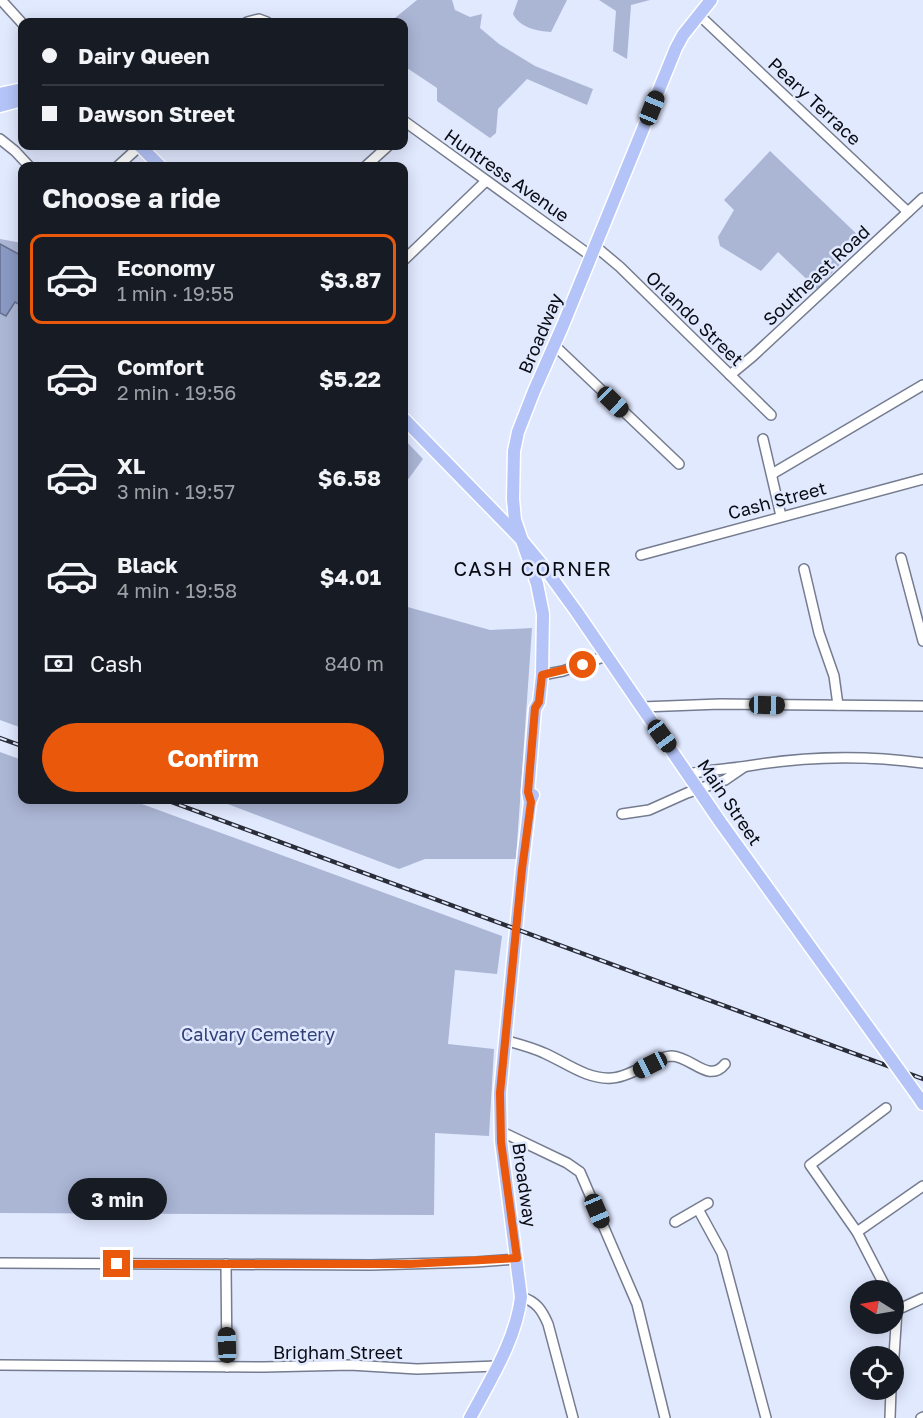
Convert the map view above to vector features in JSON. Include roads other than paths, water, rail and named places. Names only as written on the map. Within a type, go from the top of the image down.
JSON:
[{"type":"main road","name":"Broadway","points":[[470,1418],[515,1326],[521,1297],[500,1131],[500,1093],[522,869],[531,802],[528,792],[535,708],[539,702],[542,675],[543,614],[541,599],[514,513],[514,451],[518,432],[676,48],[711,0]]},
{"type":"main road","points":[[0,94],[18,90]]},
{"type":"main road","points":[[0,106],[18,101]]},
{"type":"main road","points":[[144,150],[156,162]]},
{"type":"main road","name":"Main Street","points":[[408,423],[520,538],[558,586],[721,822],[920,1100]]},
{"type":"street","points":[[1,0],[18,19]]},
{"type":"street","name":"Peary Terrace","points":[[699,15],[908,212]]},
{"type":"street","name":"Huntress Avenue","points":[[408,128],[593,251]]},
{"type":"street","points":[[0,139],[25,162]]},
{"type":"street","points":[[122,162],[136,150]]},
{"type":"street","points":[[370,162],[384,150]]},
{"type":"street","points":[[408,256],[486,181]]},
{"type":"street","name":"Southeast Road","points":[[730,375],[923,198]]},
{"type":"street","name":"Orlando Street","points":[[593,251],[620,267],[771,415]]},
{"type":"street","points":[[554,345],[679,464]]},
{"type":"street","points":[[772,474],[923,385]]},
{"type":"street","points":[[763,439],[781,516]]},
{"type":"street","name":"Cash Street","points":[[641,555],[923,479]]},
{"type":"street","points":[[902,558],[923,641]]},
{"type":"street","points":[[804,569],[819,633],[834,676],[838,705]]},
{"type":"street","points":[[542,675],[563,671],[606,656]]},
{"type":"street","points":[[642,707],[720,704],[923,706]]},
{"type":"street","points":[[688,774],[765,762],[832,757],[870,757],[923,763]]},
{"type":"street","points":[[622,814],[649,810],[725,780],[746,766]]},
{"type":"street","points":[[504,1040],[543,1053],[586,1074],[604,1078],[622,1076],[672,1056],[689,1061],[705,1071],[721,1070],[725,1064]]},
{"type":"street","points":[[882,1280],[857,1233],[810,1165],[886,1108]]},
{"type":"street","points":[[500,1131],[567,1162],[580,1172],[637,1304],[665,1418]]},
{"type":"street","points":[[857,1233],[923,1186]]},
{"type":"street","points":[[675,1222],[708,1203]]},
{"type":"street","points":[[698,1209],[722,1253],[766,1418]]},
{"type":"street","points":[[0,1263],[410,1264],[517,1258]]},
{"type":"street","points":[[226,1263],[227,1367]]},
{"type":"street","points":[[521,1297],[534,1302],[542,1311],[548,1324],[573,1418]]},
{"type":"street","points":[[904,1304],[923,1298]]},
{"type":"street","name":"Brigham Street","points":[[0,1365],[227,1367],[350,1365],[417,1369],[496,1366]]},
{"type":"street","points":[[890,1418],[891,1400]]},
{"type":"railway","points":[[0,738],[18,745]]},
{"type":"railway","points":[[177,804],[923,1079]]},
{"type":"district","name":"CASH CORNER","points":[[533,568]]},
{"type":"park label","name":"Calvary Cemetery","points":[[258,1034]]}]
